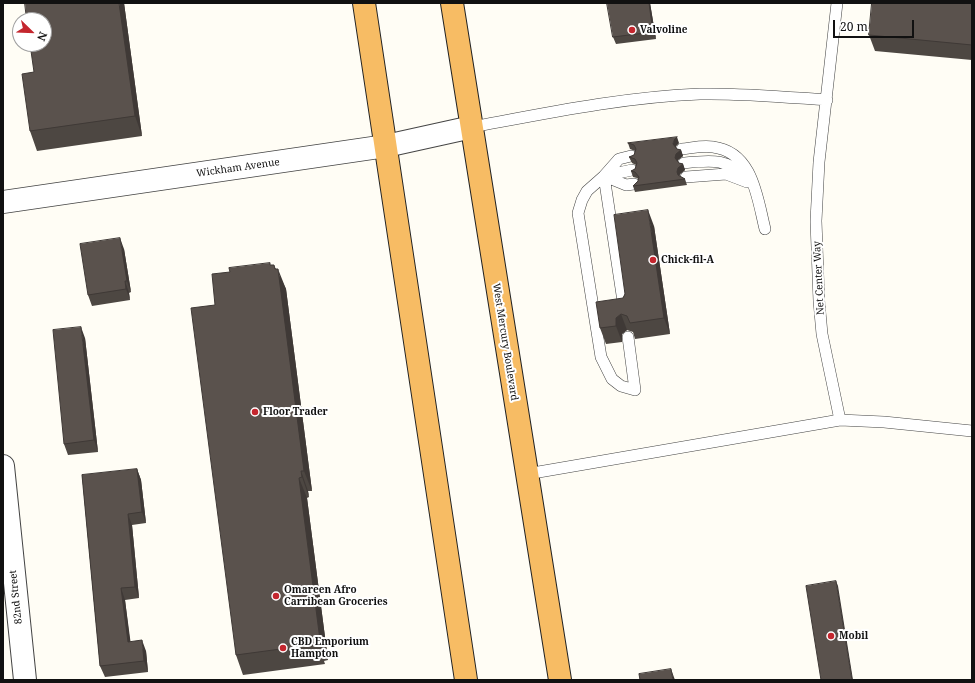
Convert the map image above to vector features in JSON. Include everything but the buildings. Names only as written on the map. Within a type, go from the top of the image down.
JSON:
[{"type":"highway","points":[[364,3],[466,680]]},
{"type":"highway","name":"West Mercury Boulevard","points":[[452,3],[560,680]]},
{"type":"street","name":"Wickham Avenue","points":[[3,202],[386,146],[472,127]]},
{"type":"street","name":"82nd Street","points":[[3,466],[25,680]]},
{"type":"lane","name":"Net Center Way","points":[[837,3],[819,170],[816,221],[817,271],[822,334],[840,420]]},
{"type":"lane","points":[[472,127],[538,114],[659,97],[700,94],[827,100]]},
{"type":"lane","points":[[682,149],[712,146],[725,149],[739,157],[746,166],[753,185],[764,229]]},
{"type":"lane","points":[[628,337],[635,390],[621,386],[612,379],[601,358],[578,213],[586,191],[604,176],[619,160],[631,156]]},
{"type":"lane","points":[[684,163],[712,160],[733,166],[753,185]]},
{"type":"lane","points":[[604,176],[632,170]]},
{"type":"lane","points":[[686,177],[726,174],[753,185]]},
{"type":"lane","points":[[604,176],[626,185],[634,184]]},
{"type":"lane","points":[[604,176],[624,308]]},
{"type":"lane","points":[[527,474],[840,420],[884,422],[972,431]]},
{"type":"place","name":"Valvoline","points":[[632,30]]},
{"type":"place","name":"Chick-fil-A","points":[[653,260]]},
{"type":"place","name":"Floor Trader","points":[[255,412]]},
{"type":"place","name":"Omareen Afro Carribean Groceries","points":[[276,596]]},
{"type":"place","name":"Mobil","points":[[831,636]]},
{"type":"place","name":"CBD Emporium Hampton","points":[[283,648]]}]
